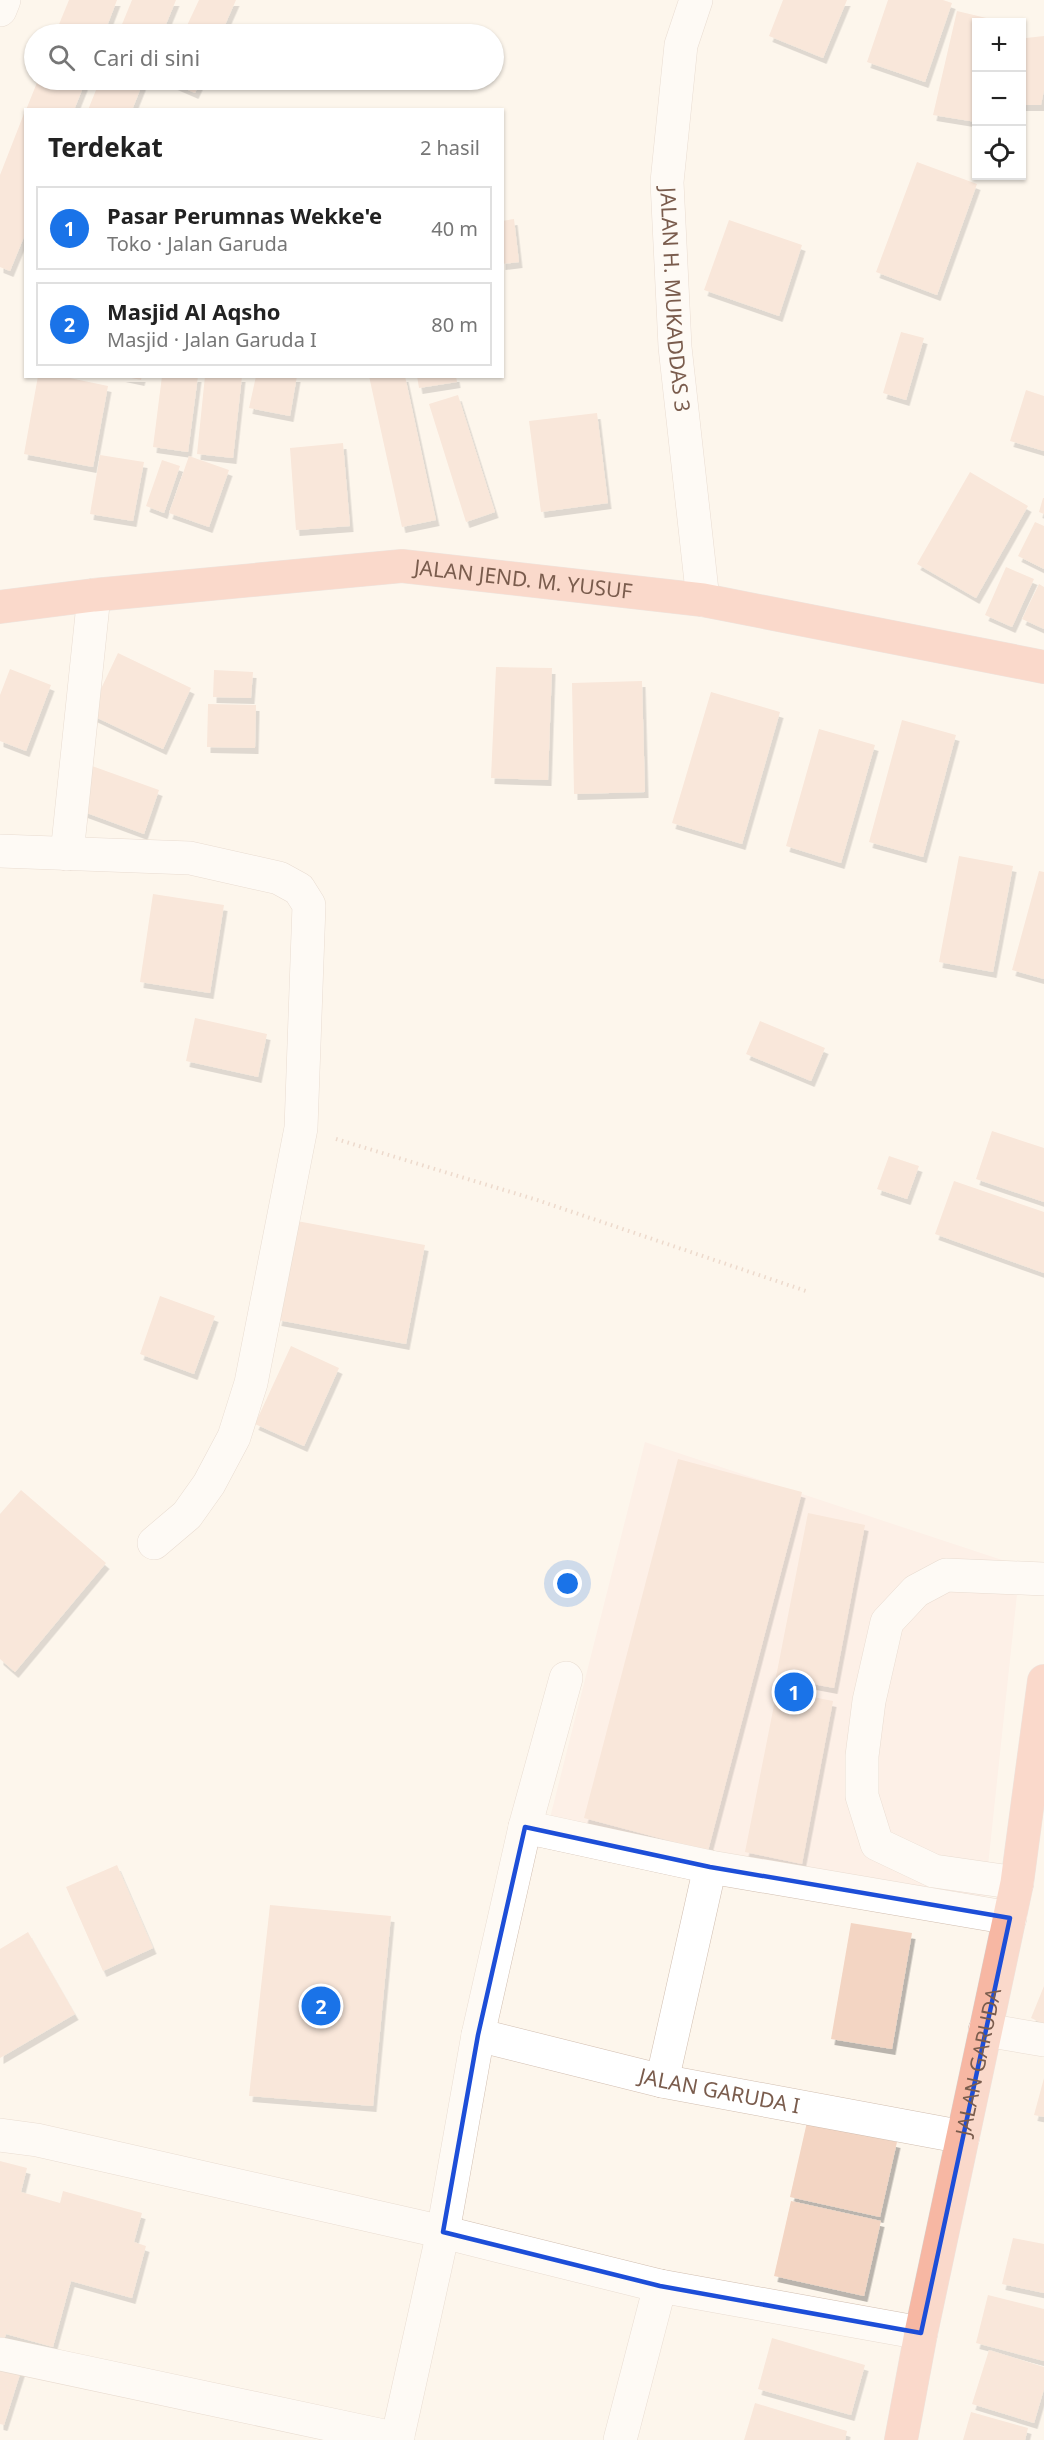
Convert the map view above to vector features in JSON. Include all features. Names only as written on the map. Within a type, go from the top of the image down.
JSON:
[{"type":"highway","name":"JALAN JEND. M. YUSUF","points":[[0,608],[94,595],[402,566],[703,600],[1040,671]]},
{"type":"highway","name":"JALAN GARUDA","points":[[901,2440],[921,2333],[1017,1883],[1044,1682]]},
{"type":"street","points":[[0,10],[4,0]]},
{"type":"street","name":"JALAN H. MUKADDAS 3","points":[[696,0],[681,45],[667,182],[675,347],[703,600]]},
{"type":"street","points":[[67,854],[94,595]]},
{"type":"street","points":[[0,851],[190,858],[279,878],[299,889],[309,905],[301,1128],[251,1383],[234,1437],[209,1484],[188,1515],[154,1544]]},
{"type":"street","points":[[1017,1883],[934,1870],[877,1844],[862,1796],[862,1756],[869,1701],[887,1622],[916,1591],[946,1575],[1044,1580]]},
{"type":"street","points":[[0,2354],[397,2439],[442,2232],[478,2035],[525,1827],[566,1678]]},
{"type":"street","points":[[525,1827],[710,1867],[1010,1918]]},
{"type":"street","points":[[662,2081],[710,1867]]},
{"type":"street","points":[[985,2030],[1044,2040]]},
{"type":"street","name":"JALAN GARUDA I","points":[[478,2035],[662,2081],[963,2137]]},
{"type":"street","points":[[0,2135],[36,2140],[442,2232],[660,2286],[921,2333]]},
{"type":"street","points":[[620,2440],[660,2286]]},
{"type":"path","points":[[301,1128],[537,1200],[809,1292]]},
{"type":"highlighted area","points":[[525,1827],[710,1867],[1010,1918],[921,2333],[660,2286],[443,2232],[478,2035]]},
{"type":"shaded area","points":[[645,1442],[1020,1566],[984,1903],[550,1818]]},
{"type":"building","points":[[69,0],[117,0],[108,24],[59,24]]},
{"type":"building","points":[[132,0],[176,0],[166,24],[122,24]]},
{"type":"building","points":[[199,0],[236,0],[225,24],[188,24]]},
{"type":"building","points":[[783,0],[847,0],[823,58],[769,36]]},
{"type":"building","points":[[888,0],[943,0],[952,3],[925,82],[867,62]]},
{"type":"building","points":[[957,11],[986,18],[972,18],[972,121],[933,115]]},
{"type":"building","points":[[1044,36],[1044,90],[1041,105],[1026,105],[1026,38]]},
{"type":"building","points":[[34,90],[82,90],[75,108],[27,108]]},
{"type":"building","points":[[96,90],[140,90],[133,108],[89,108]]},
{"type":"building","points":[[24,114],[24,237],[10,271],[0,267],[0,175]]},
{"type":"building","points":[[917,162],[977,184],[937,295],[876,272]]},
{"type":"building","points":[[514,219],[519,262],[504,264],[504,221]]},
{"type":"building","points":[[729,220],[802,245],[779,316],[704,290]]},
{"type":"building","points":[[901,332],[924,338],[906,400],[883,393]]},
{"type":"building","points":[[38,378],[70,378],[108,386],[93,467],[24,454]]},
{"type":"building","points":[[162,378],[198,378],[188,452],[153,447]]},
{"type":"building","points":[[205,378],[242,378],[233,458],[197,454]]},
{"type":"building","points":[[256,378],[297,378],[290,416],[249,408]]},
{"type":"building","points":[[369,378],[405,378],[436,520],[402,527]]},
{"type":"building","points":[[417,378],[456,378],[457,382],[419,388]]},
{"type":"building","points":[[1026,390],[1044,396],[1044,451],[1010,441]]},
{"type":"building","points":[[458,395],[495,512],[466,522],[429,404]]},
{"type":"building","points":[[597,413],[608,503],[541,512],[529,421]]},
{"type":"building","points":[[343,443],[350,526],[296,530],[290,448]]},
{"type":"building","points":[[100,455],[144,462],[133,521],[90,514]]},
{"type":"building","points":[[189,456],[229,470],[209,527],[169,513]]},
{"type":"building","points":[[162,460],[180,466],[164,513],[146,506]]},
{"type":"building","points":[[970,472],[1028,506],[976,598],[917,564]]},
{"type":"building","points":[[1044,498],[1044,514],[1039,512]]},
{"type":"building","points":[[1035,522],[1044,526],[1044,569],[1018,556]]},
{"type":"building","points":[[1006,567],[1034,579],[1012,627],[985,615]]},
{"type":"building","points":[[1039,584],[1044,587],[1044,629],[1022,619]]},
{"type":"building","points":[[118,653],[191,688],[163,749],[89,714]]},
{"type":"building","points":[[496,667],[552,668],[548,780],[491,778]]},
{"type":"building","points":[[10,669],[51,685],[26,751],[0,741],[0,695]]},
{"type":"building","points":[[214,670],[253,672],[251,698],[213,697]]},
{"type":"building","points":[[642,681],[645,792],[574,794],[572,683]]},
{"type":"building","points":[[711,692],[780,712],[742,844],[672,823]]},
{"type":"building","points":[[208,704],[256,705],[255,748],[207,747]]},
{"type":"building","points":[[902,720],[956,735],[923,857],[869,842]]},
{"type":"building","points":[[819,729],[875,745],[841,863],[786,846]]},
{"type":"building","points":[[92,766],[159,790],[144,834],[76,809]]},
{"type":"building","points":[[959,856],[1013,866],[993,972],[939,962]]},
{"type":"building","points":[[1039,871],[1044,872],[1044,979],[1012,970]]},
{"type":"building","points":[[153,894],[224,905],[210,993],[140,982]]},
{"type":"building","points":[[195,1018],[267,1034],[258,1077],[186,1061]]},
{"type":"building","points":[[760,1021],[825,1048],[811,1081],[746,1054]]},
{"type":"building","points":[[992,1131],[1044,1148],[1044,1202],[976,1179]]},
{"type":"building","points":[[889,1156],[919,1166],[907,1199],[877,1189]]},
{"type":"building","points":[[954,1181],[1044,1212],[1044,1273],[935,1234]]},
{"type":"building","points":[[297,1221],[425,1245],[406,1344],[278,1320]]},
{"type":"building","points":[[160,1296],[215,1316],[194,1374],[140,1354]]},
{"type":"building","points":[[291,1346],[339,1368],[304,1446],[255,1424]]},
{"type":"building","points":[[678,1459],[802,1492],[708,1851],[584,1818]]},
{"type":"building","points":[[21,1490],[106,1563],[15,1672],[0,1659],[0,1514]]},
{"type":"building","points":[[808,1513],[865,1525],[834,1688],[776,1677]]},
{"type":"building","points":[[777,1690],[833,1701],[802,1864],[745,1852]]},
{"type":"building","points":[[117,1865],[153,1948],[103,1971],[66,1887]]},
{"type":"building","points":[[270,1905],[391,1916],[373,2106],[249,2096]]},
{"type":"building","points":[[851,1923],[912,1933],[892,2049],[831,2039]]},
{"type":"building","points":[[28,1932],[75,2014],[0,2058],[0,1949]]},
{"type":"building","points":[[1044,1986],[1044,2024],[1031,2018]]},
{"type":"building","points":[[1044,2078],[1044,2117],[1034,2115]]},
{"type":"building","points":[[807,2122],[897,2142],[880,2217],[790,2197]]},
{"type":"building","points":[[0,2161],[27,2168],[21,2192],[60,2203],[63,2191],[142,2213],[134,2242],[146,2246],[132,2298],[71,2281],[53,2347],[6,2334],[0,2353]]},
{"type":"building","points":[[791,2201],[881,2221],[864,2296],[774,2276]]},
{"type":"building","points":[[1013,2238],[1044,2244],[1044,2293],[1002,2284]]},
{"type":"building","points":[[988,2295],[1044,2309],[1044,2361],[976,2343]]},
{"type":"building","points":[[772,2338],[865,2365],[851,2415],[758,2389]]},
{"type":"building","points":[[989,2350],[1044,2367],[1044,2389],[1034,2423],[972,2404]]},
{"type":"building","points":[[0,2361],[22,2368],[4,2425],[0,2424]]},
{"type":"building","points":[[755,2403],[847,2431],[845,2440],[744,2440]]},
{"type":"building","points":[[971,2412],[1028,2428],[1025,2440],[963,2440]]},
{"type":"place","name":"Pasar Perumnas Wekke'e","points":[[794,1692]]},
{"type":"place","name":"Masjid Al Aqsho","points":[[321,2006]]}]
